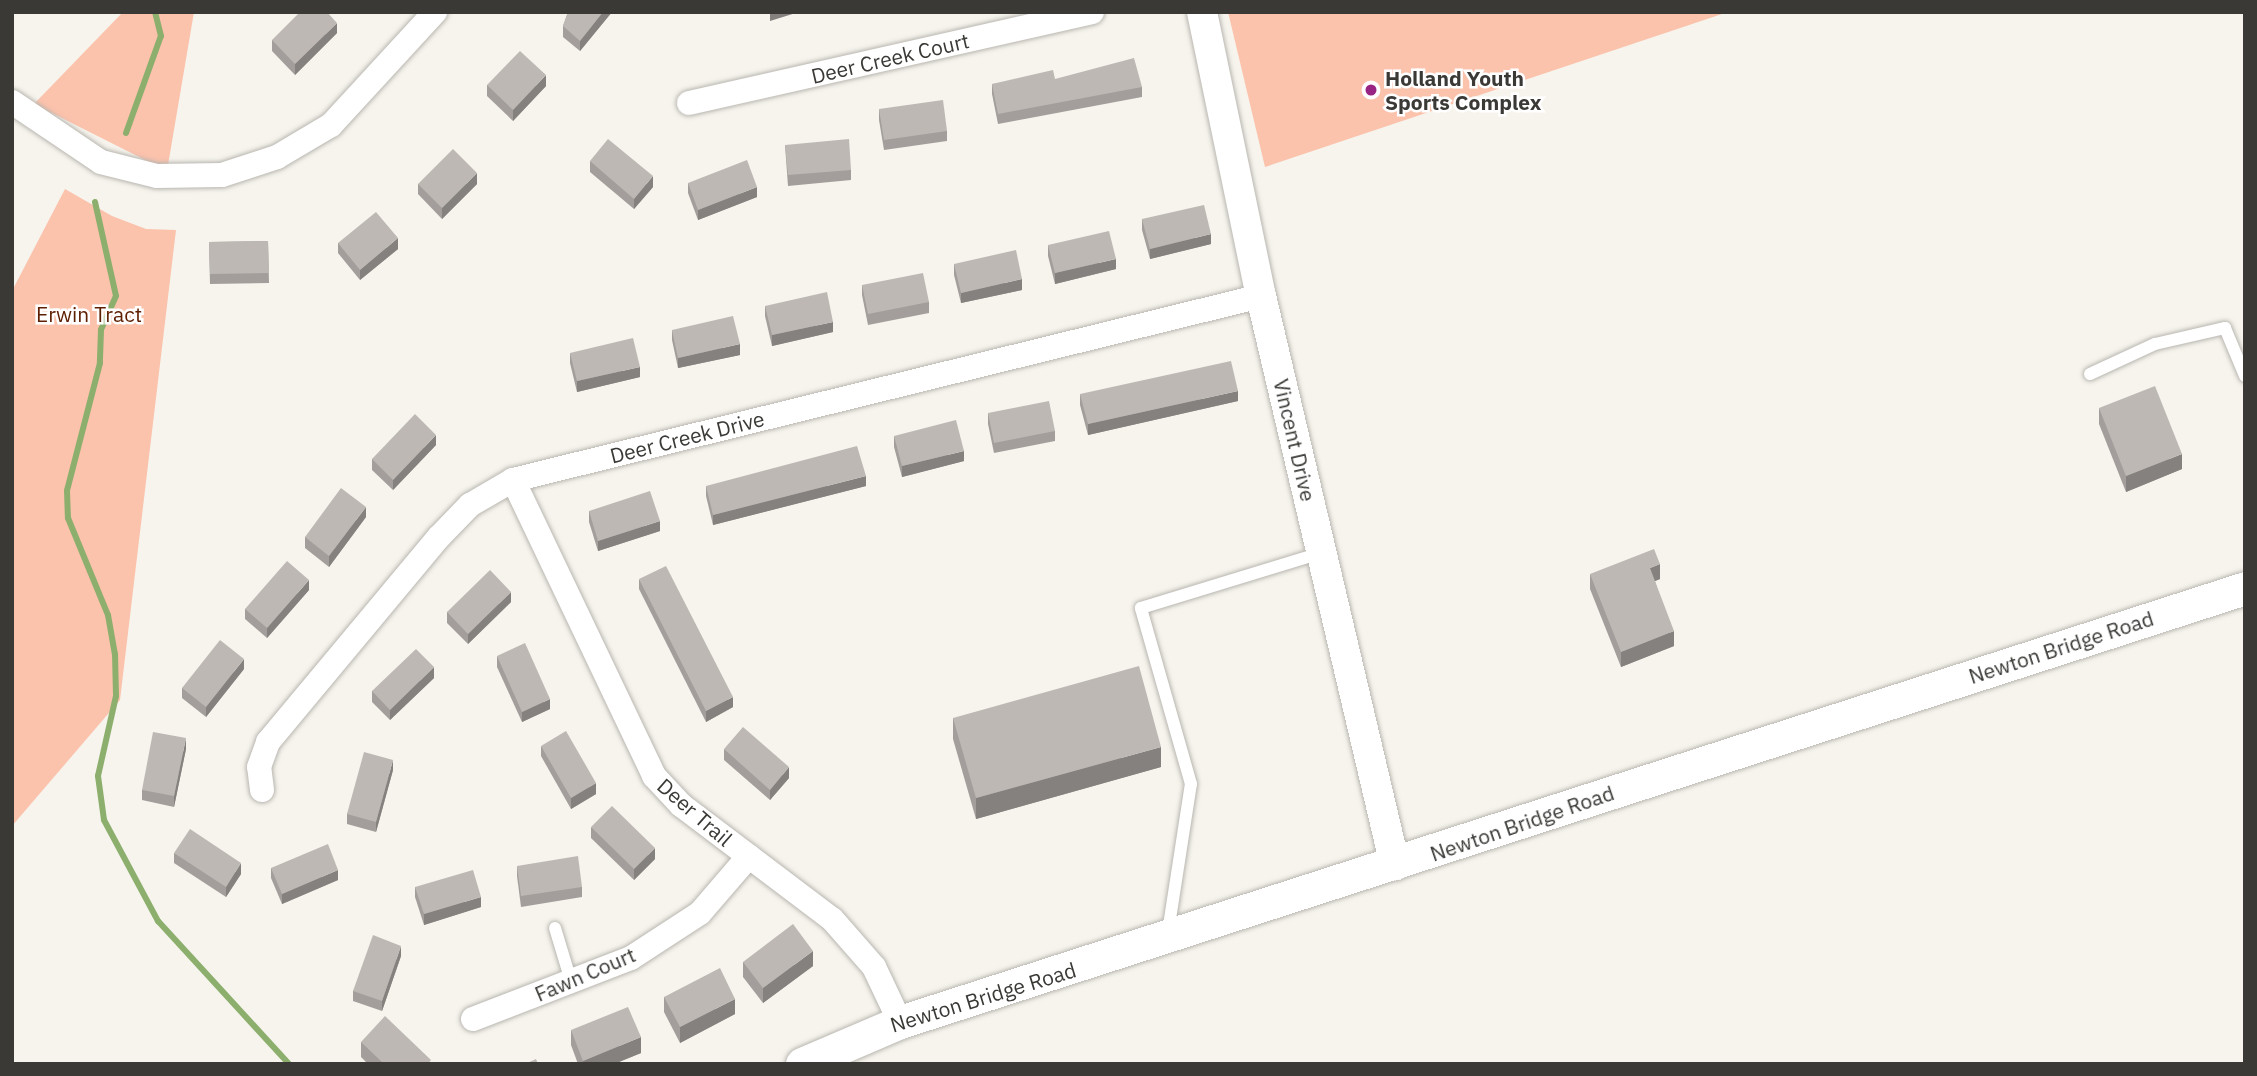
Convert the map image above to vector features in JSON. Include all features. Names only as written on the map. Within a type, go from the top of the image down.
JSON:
[{"type":"main road","name":"Newton Bridge Road","points":[[802,1064],[900,1022],[1167,939],[2245,588]]},
{"type":"street","points":[[12,102],[100,162],[157,176],[222,174],[276,157],[331,125],[435,12]]},
{"type":"street","name":"Deer Creek Court","points":[[689,103],[1092,12]]},
{"type":"street","name":"Vincent Drive","points":[[1202,12],[1261,296],[1395,865]]},
{"type":"street","name":"Deer Creek Drive","points":[[262,790],[259,767],[268,742],[439,537],[470,505],[513,480],[1261,296]]},
{"type":"street","name":"Deer Trail","points":[[513,480],[654,776],[749,856],[832,919],[874,967],[900,1022]]},
{"type":"street","name":"Fawn Court","points":[[473,1019],[631,958],[699,913],[749,856]]},
{"type":"lane","points":[[2090,374],[2155,344],[2225,328],[2245,376]]},
{"type":"lane","points":[[1167,939],[1191,784],[1141,608],[1322,553]]},
{"type":"lane","points":[[555,928],[571,981]]},
{"type":"green space","points":[[123,12],[194,12],[167,171],[34,104]]},
{"type":"green space","name":"Holland Youth Sports Complex","points":[[1228,12],[1728,12],[1265,167]]},
{"type":"green space","name":"Erwin Tract","points":[[65,189],[112,216],[146,229],[176,230],[120,700],[12,826],[12,291]]},
{"type":"building","points":[[300,12],[327,12],[337,23],[295,64],[272,40]]},
{"type":"building","points":[[568,12],[603,12],[580,41],[563,26]]},
{"type":"building","points":[[520,51],[546,75],[513,110],[487,85]]},
{"type":"building","points":[[1134,58],[1142,87],[998,114],[992,84],[1053,70],[1055,79]]},
{"type":"building","points":[[943,100],[947,131],[884,140],[879,109]]},
{"type":"building","points":[[608,139],[653,176],[634,199],[590,161]]},
{"type":"building","points":[[849,139],[851,170],[788,175],[785,145]]},
{"type":"building","points":[[453,149],[477,173],[442,208],[418,184]]},
{"type":"building","points":[[747,160],[757,187],[698,210],[688,183]]},
{"type":"building","points":[[1204,205],[1211,234],[1150,249],[1142,219]]},
{"type":"building","points":[[376,212],[398,238],[360,270],[338,243]]},
{"type":"building","points":[[1109,231],[1116,259],[1055,273],[1048,245]]},
{"type":"building","points":[[268,241],[269,273],[210,274],[209,242]]},
{"type":"building","points":[[1016,250],[1022,279],[961,293],[954,264]]},
{"type":"building","points":[[923,273],[929,302],[868,314],[862,285]]},
{"type":"building","points":[[827,292],[833,322],[772,335],[765,306]]},
{"type":"building","points":[[733,316],[740,344],[678,358],[672,330]]},
{"type":"building","points":[[633,338],[640,367],[577,381],[570,353]]},
{"type":"building","points":[[1231,361],[1238,391],[1088,424],[1080,394]]},
{"type":"building","points":[[2155,386],[2182,454],[2126,476],[2099,408]]},
{"type":"building","points":[[1049,401],[1055,431],[994,443],[988,413]]},
{"type":"building","points":[[415,414],[436,435],[393,480],[372,459]]},
{"type":"building","points":[[956,420],[964,451],[902,466],[894,436]]},
{"type":"building","points":[[857,446],[866,476],[713,515],[706,486]]},
{"type":"building","points":[[341,488],[366,507],[329,556],[305,537]]},
{"type":"building","points":[[650,491],[660,521],[598,541],[589,511]]},
{"type":"building","points":[[1654,549],[1660,564],[1650,568],[1674,631],[1621,652],[1590,574]]},
{"type":"building","points":[[287,561],[309,580],[267,628],[245,609]]},
{"type":"building","points":[[666,566],[733,697],[706,711],[639,579]]},
{"type":"building","points":[[490,570],[511,592],[468,634],[447,612]]},
{"type":"building","points":[[220,640],[244,659],[206,707],[182,688]]},
{"type":"building","points":[[525,643],[550,699],[522,712],[497,656]]},
{"type":"building","points":[[416,649],[434,667],[390,710],[372,691]]},
{"type":"building","points":[[1139,666],[1161,747],[976,798],[953,718]]},
{"type":"building","points":[[743,727],[789,767],[770,790],[724,749]]},
{"type":"building","points":[[566,731],[596,783],[571,798],[541,746]]},
{"type":"building","points":[[153,732],[186,738],[174,796],[142,790]]},
{"type":"building","points":[[364,752],[393,760],[376,822],[347,814]]},
{"type":"building","points":[[612,806],[655,848],[634,869],[591,827]]},
{"type":"building","points":[[190,829],[241,863],[226,887],[174,853]]},
{"type":"building","points":[[328,844],[338,870],[282,894],[271,868]]},
{"type":"building","points":[[578,856],[582,887],[521,896],[517,866]]},
{"type":"building","points":[[473,870],[481,897],[424,914],[415,887]]},
{"type":"building","points":[[793,924],[813,951],[763,988],[743,962]]},
{"type":"building","points":[[373,935],[401,946],[382,1001],[353,991]]},
{"type":"building","points":[[720,968],[735,999],[680,1027],[664,997]]},
{"type":"building","points":[[628,1007],[641,1037],[583,1061],[571,1030]]},
{"type":"building","points":[[385,1016],[431,1060],[428,1064],[384,1064],[361,1042]]},
{"type":"building","points":[[536,1059],[538,1064],[525,1064]]},
{"type":"waterway","points":[[126,133],[161,36],[155,12]]},
{"type":"waterway","points":[[95,202],[116,296],[101,330],[100,363],[67,491],[68,518],[108,615],[115,654],[116,696],[98,776],[104,820],[158,921],[289,1064]]},
{"type":"place","name":"Holland Youth Sports Complex","points":[[1371,90]]}]
